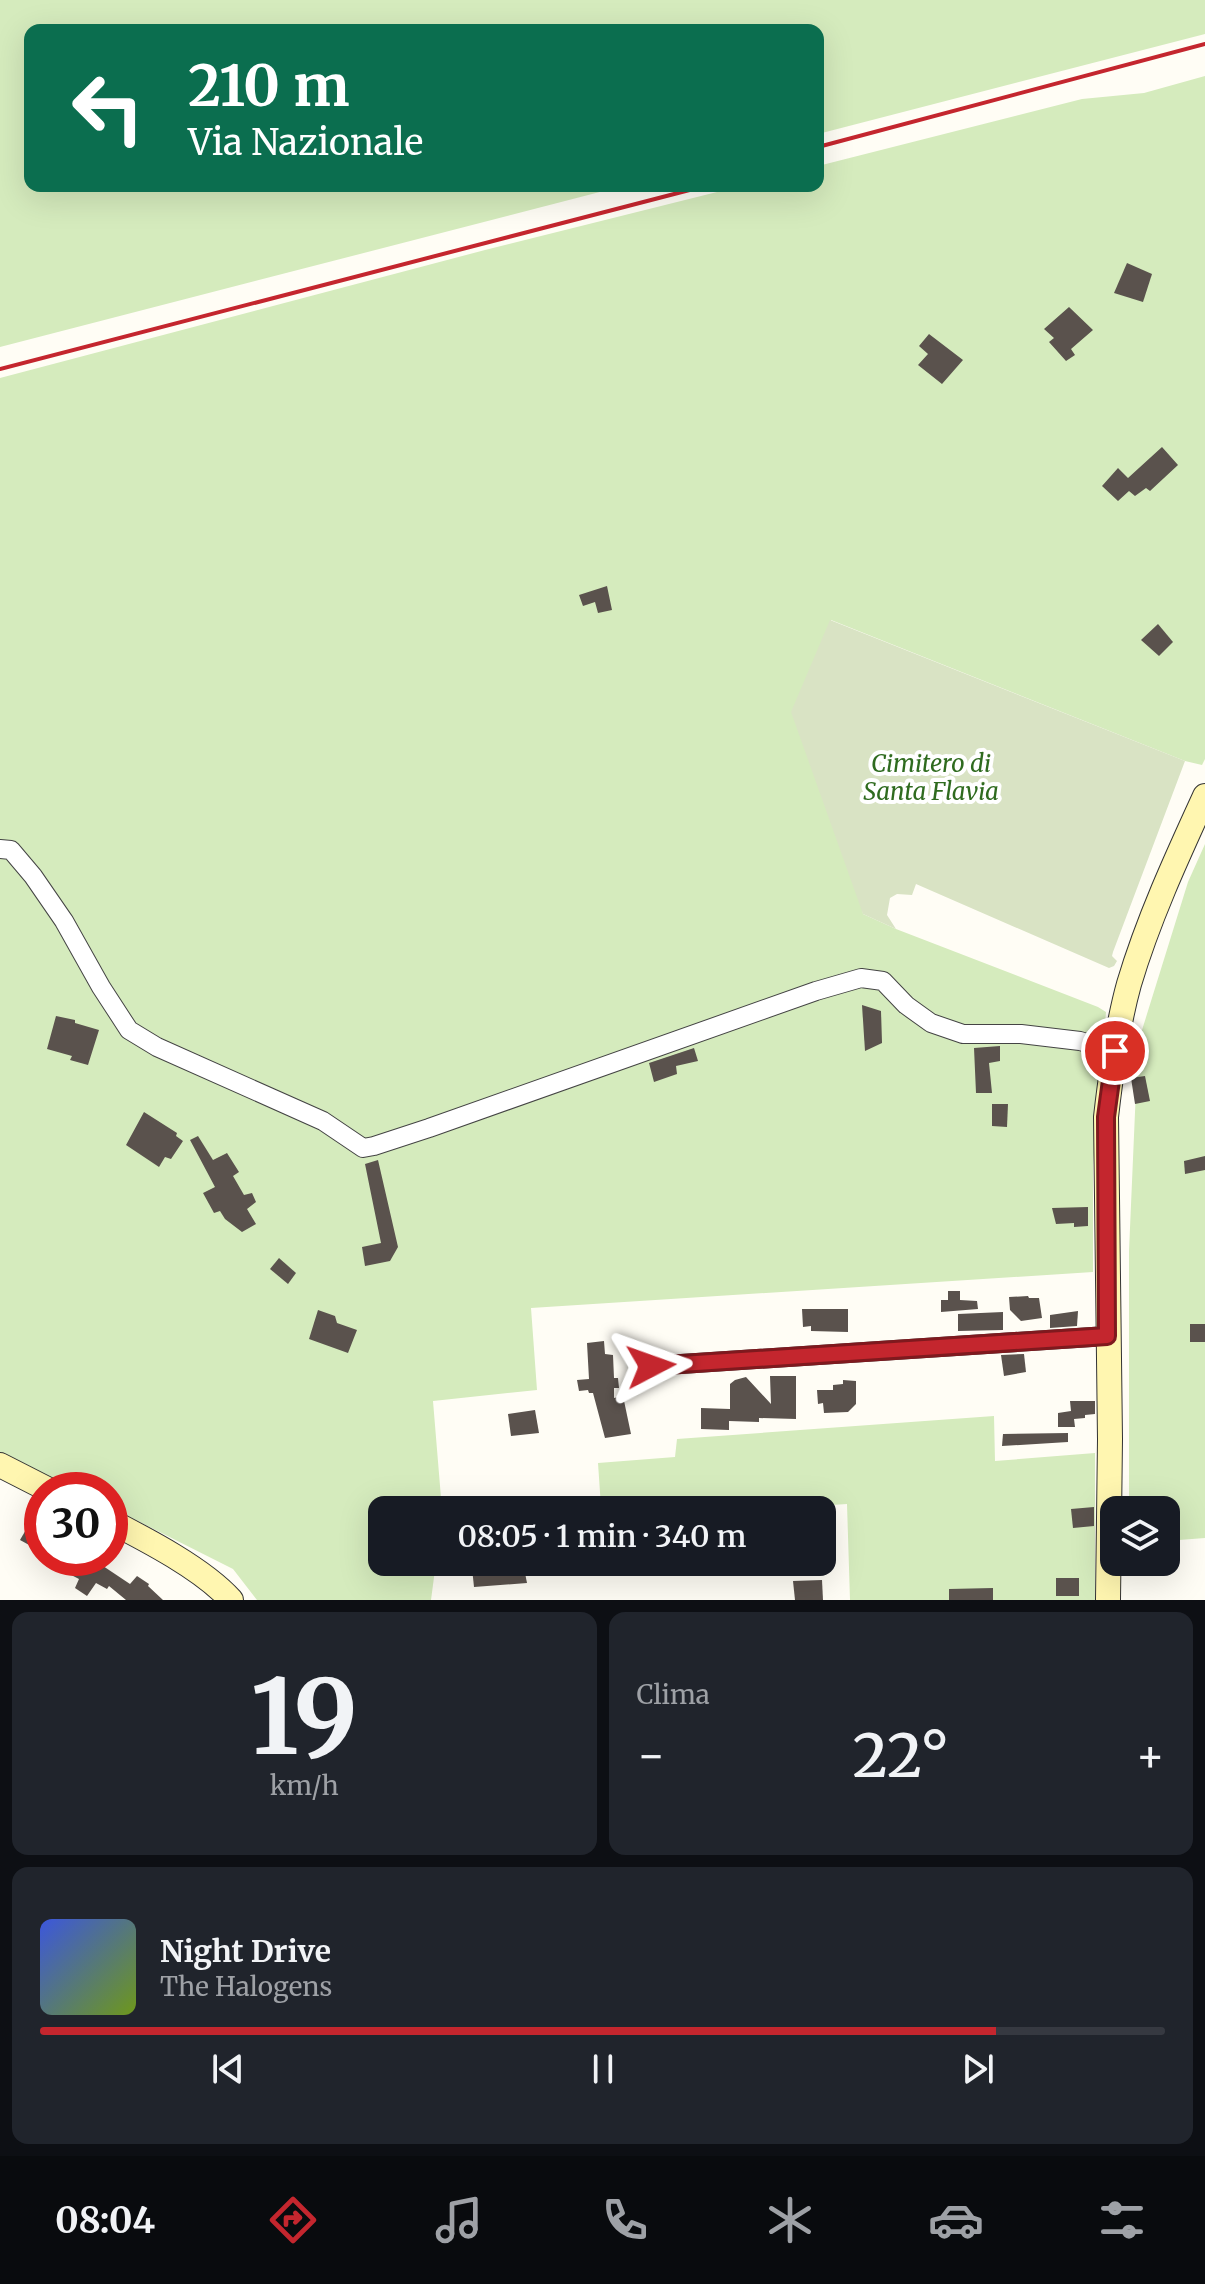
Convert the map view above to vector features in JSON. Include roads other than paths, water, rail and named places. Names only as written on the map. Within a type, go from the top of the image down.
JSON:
[{"type":"main road","points":[[1108,1600],[1110,1439],[1106,1117],[1115,1051],[1129,985],[1147,932],[1205,796]]},
{"type":"main road","points":[[0,1465],[24,1477]]},
{"type":"main road","points":[[128,1531],[192,1568],[231,1600]]},
{"type":"street","points":[[0,849],[11,850],[33,876],[64,921],[129,1030],[157,1047],[323,1121],[363,1148],[861,978],[883,981],[906,1005],[931,1023],[963,1034],[1021,1034],[1080,1041],[1115,1051]]},
{"type":"street","points":[[651,1366],[1107,1336]]},
{"type":"railway","points":[[824,145],[1205,44]]},
{"type":"railway","points":[[0,369],[682,192]]},
{"type":"park label","name":"Cimitero di Santa Flavia","points":[[931,777]]}]
